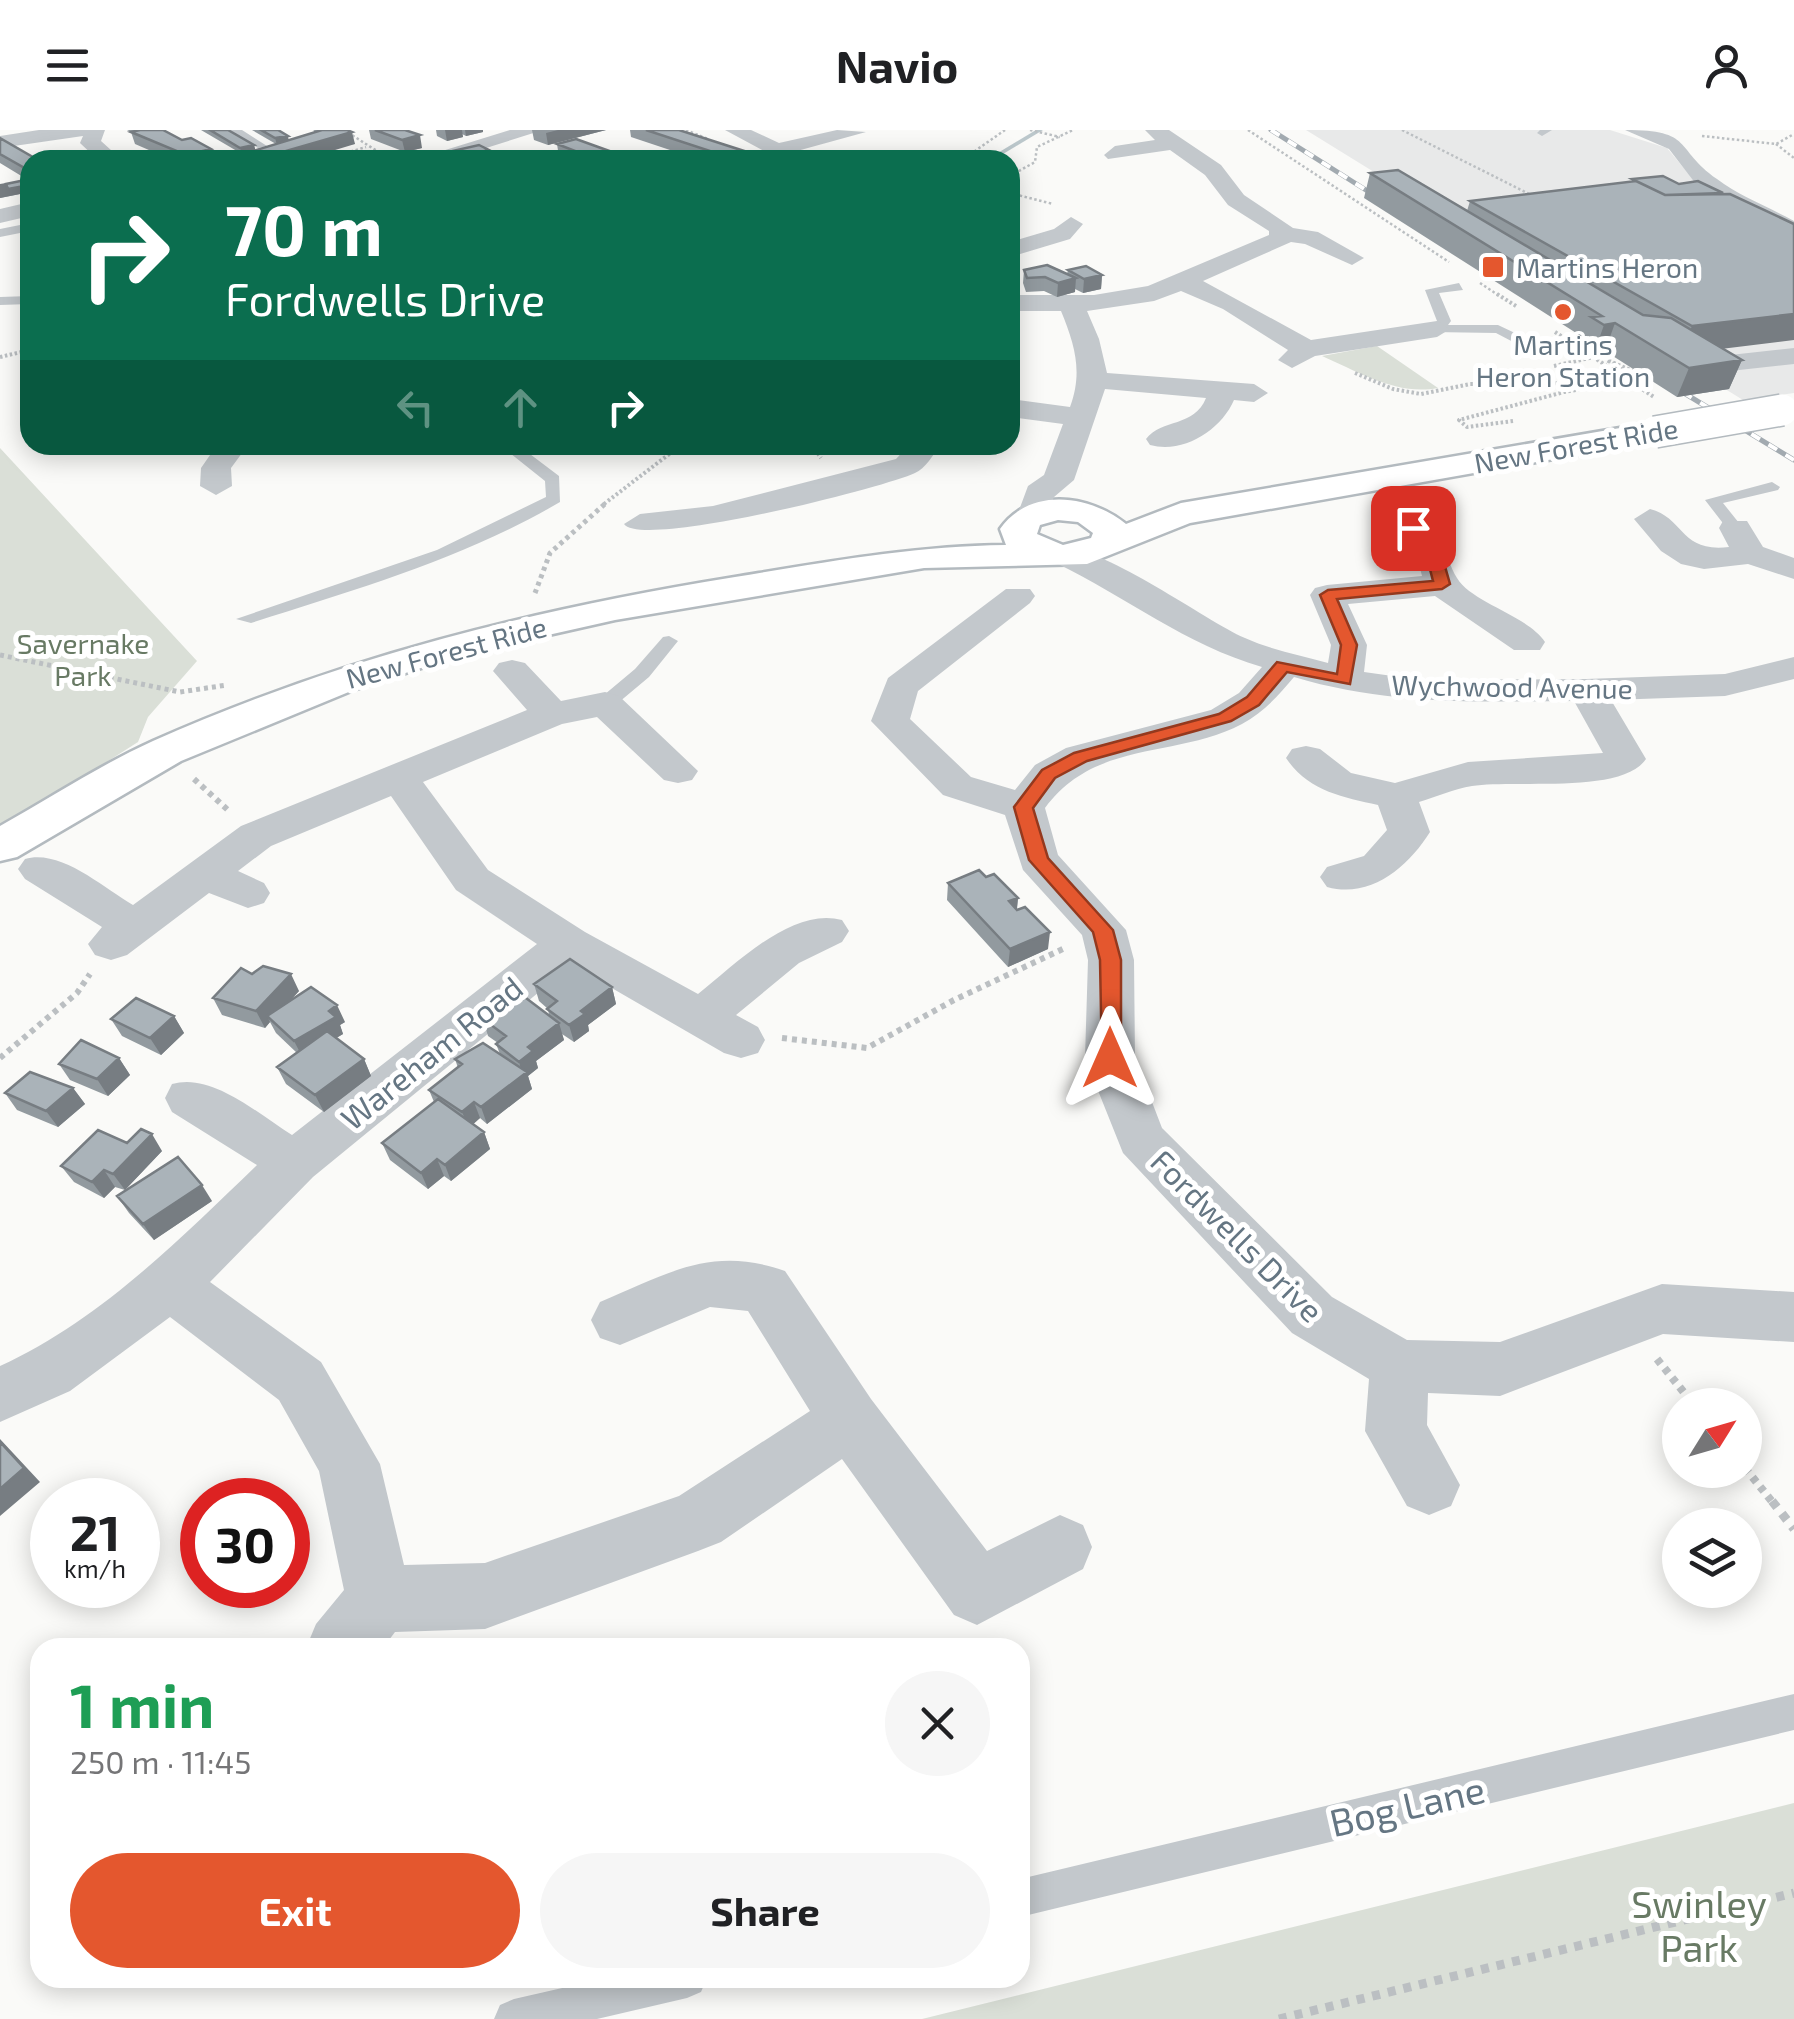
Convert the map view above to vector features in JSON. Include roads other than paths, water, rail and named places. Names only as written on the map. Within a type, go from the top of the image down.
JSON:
[{"type":"main road","name":"New Forest Ride","points":[[924,557],[1058,508],[1181,514],[1788,409]]},
{"type":"main road","points":[[1086,512],[1112,530],[1107,545]]},
{"type":"main road","name":"New Forest Ride","points":[[0,846],[165,752],[340,680],[453,645],[615,608],[924,557],[1062,555],[1107,545],[1181,514]]},
{"type":"main road","points":[[1028,518],[1020,538],[1028,545],[1062,555]]},
{"type":"street","points":[[0,142],[81,130]]},
{"type":"street","points":[[95,130],[90,143],[99,150]]},
{"type":"street","points":[[460,150],[532,130]]},
{"type":"street","points":[[735,130],[780,150]]},
{"type":"street","points":[[1636,130],[1676,144],[1707,183],[1794,230]]},
{"type":"street","points":[[801,150],[856,132]]},
{"type":"street","points":[[1115,156],[1162,137],[1212,170],[1226,192],[1275,222],[1282,234]]},
{"type":"street","points":[[1020,246],[1066,229],[1086,245]]},
{"type":"street","points":[[1282,234],[1310,238],[1352,258]]},
{"type":"street","points":[[1020,304],[1122,300],[1184,282],[1274,244],[1282,234]]},
{"type":"street","points":[[1184,282],[1239,304],[1300,354],[1438,329]]},
{"type":"street","points":[[1028,518],[1039,493],[1058,480],[1094,380],[1086,340],[1071,305]]},
{"type":"street","points":[[1721,364],[1794,356]]},
{"type":"street","points":[[1094,380],[1254,393]]},
{"type":"street","points":[[1162,438],[1199,430],[1217,411],[1222,393]]},
{"type":"street","points":[[1020,409],[1082,418]]},
{"type":"street","points":[[216,486],[216,468],[226,455]]},
{"type":"street","points":[[640,524],[714,516],[907,466],[916,455]]},
{"type":"street","points":[[1058,480],[1076,492],[1086,512]]},
{"type":"street","points":[[1650,519],[1685,555],[1707,562],[1742,541],[1794,569]]},
{"type":"street","points":[[1413,528],[1432,549],[1442,584],[1526,642]]},
{"type":"street","name":"Wychwood Avenue","points":[[1107,545],[1131,586]]},
{"type":"street","name":"Wychwood Avenue","points":[[1062,555],[1131,586],[1206,634],[1283,666],[1344,680],[1420,691],[1586,690],[1725,685],[1794,668]]},
{"type":"street","points":[[1344,680],[1349,645],[1328,595],[1442,584]]},
{"type":"street","points":[[1018,596],[902,686],[890,721],[958,786],[1024,807],[1049,774],[1080,757],[1225,718],[1253,701],[1283,666]]},
{"type":"street","points":[[512,672],[552,714]]},
{"type":"street","points":[[1306,758],[1338,784],[1396,796],[1468,774],[1598,768],[1626,759],[1586,690]]},
{"type":"street","points":[[40,869],[123,936],[256,836],[552,714],[605,704],[678,771]]},
{"type":"street","points":[[398,778],[472,880],[569,943],[721,1029],[782,952],[826,931]]},
{"type":"street","points":[[1342,877],[1378,866],[1409,832],[1396,796]]},
{"type":"street","name":"Fordwells Drive","points":[[1024,807],[1038,860],[1103,930],[1111,960],[1110,1058],[1142,1139],[1312,1315],[1399,1366],[1500,1369],[1662,1309],[1794,1316]]},
{"type":"street","points":[[206,874],[248,893]]},
{"type":"street","name":"Wareham Road","points":[[0,1395],[49,1372],[170,1285],[294,1162],[569,943]]},
{"type":"street","points":[[190,1098],[294,1162]]},
{"type":"street","points":[[620,1320],[706,1283],[765,1288],[849,1419],[976,1592],[1060,1547]]},
{"type":"street","points":[[170,1285],[300,1381],[349,1464],[360,1623],[486,1596],[698,1520],[849,1419]]},
{"type":"street","points":[[1399,1366],[1396,1431],[1429,1485]]},
{"type":"lane","points":[[235,130],[262,146]]},
{"type":"lane","points":[[1438,329],[1444,321],[1432,290],[1459,287]]},
{"type":"lane","points":[[1438,329],[1498,329],[1537,350]]},
{"type":"lane","points":[[245,618],[408,566],[522,519],[554,499],[554,479],[522,455]]},
{"type":"lane","points":[[1742,541],[1713,500],[1772,487]]},
{"type":"lane","points":[[605,704],[642,673],[669,641]]},
{"type":"lane","name":"Bog Lane","points":[[1030,1896],[1794,1712]]},
{"type":"lane","points":[[514,2019],[644,1988]]},
{"type":"waterway","points":[[1006,150],[1040,130]]},
{"type":"railway","points":[[1271,130],[1388,204]]},
{"type":"railway","points":[[1666,382],[1794,460]]},
{"type":"place","name":"Martins Heron","points":[[1493,267]]},
{"type":"place","name":"Martins Heron Station","points":[[1563,312]]},
{"type":"park label","name":"Savernake Park","points":[[83,659]]},
{"type":"park label","name":"Swinley Park","points":[[1699,1925]]}]
